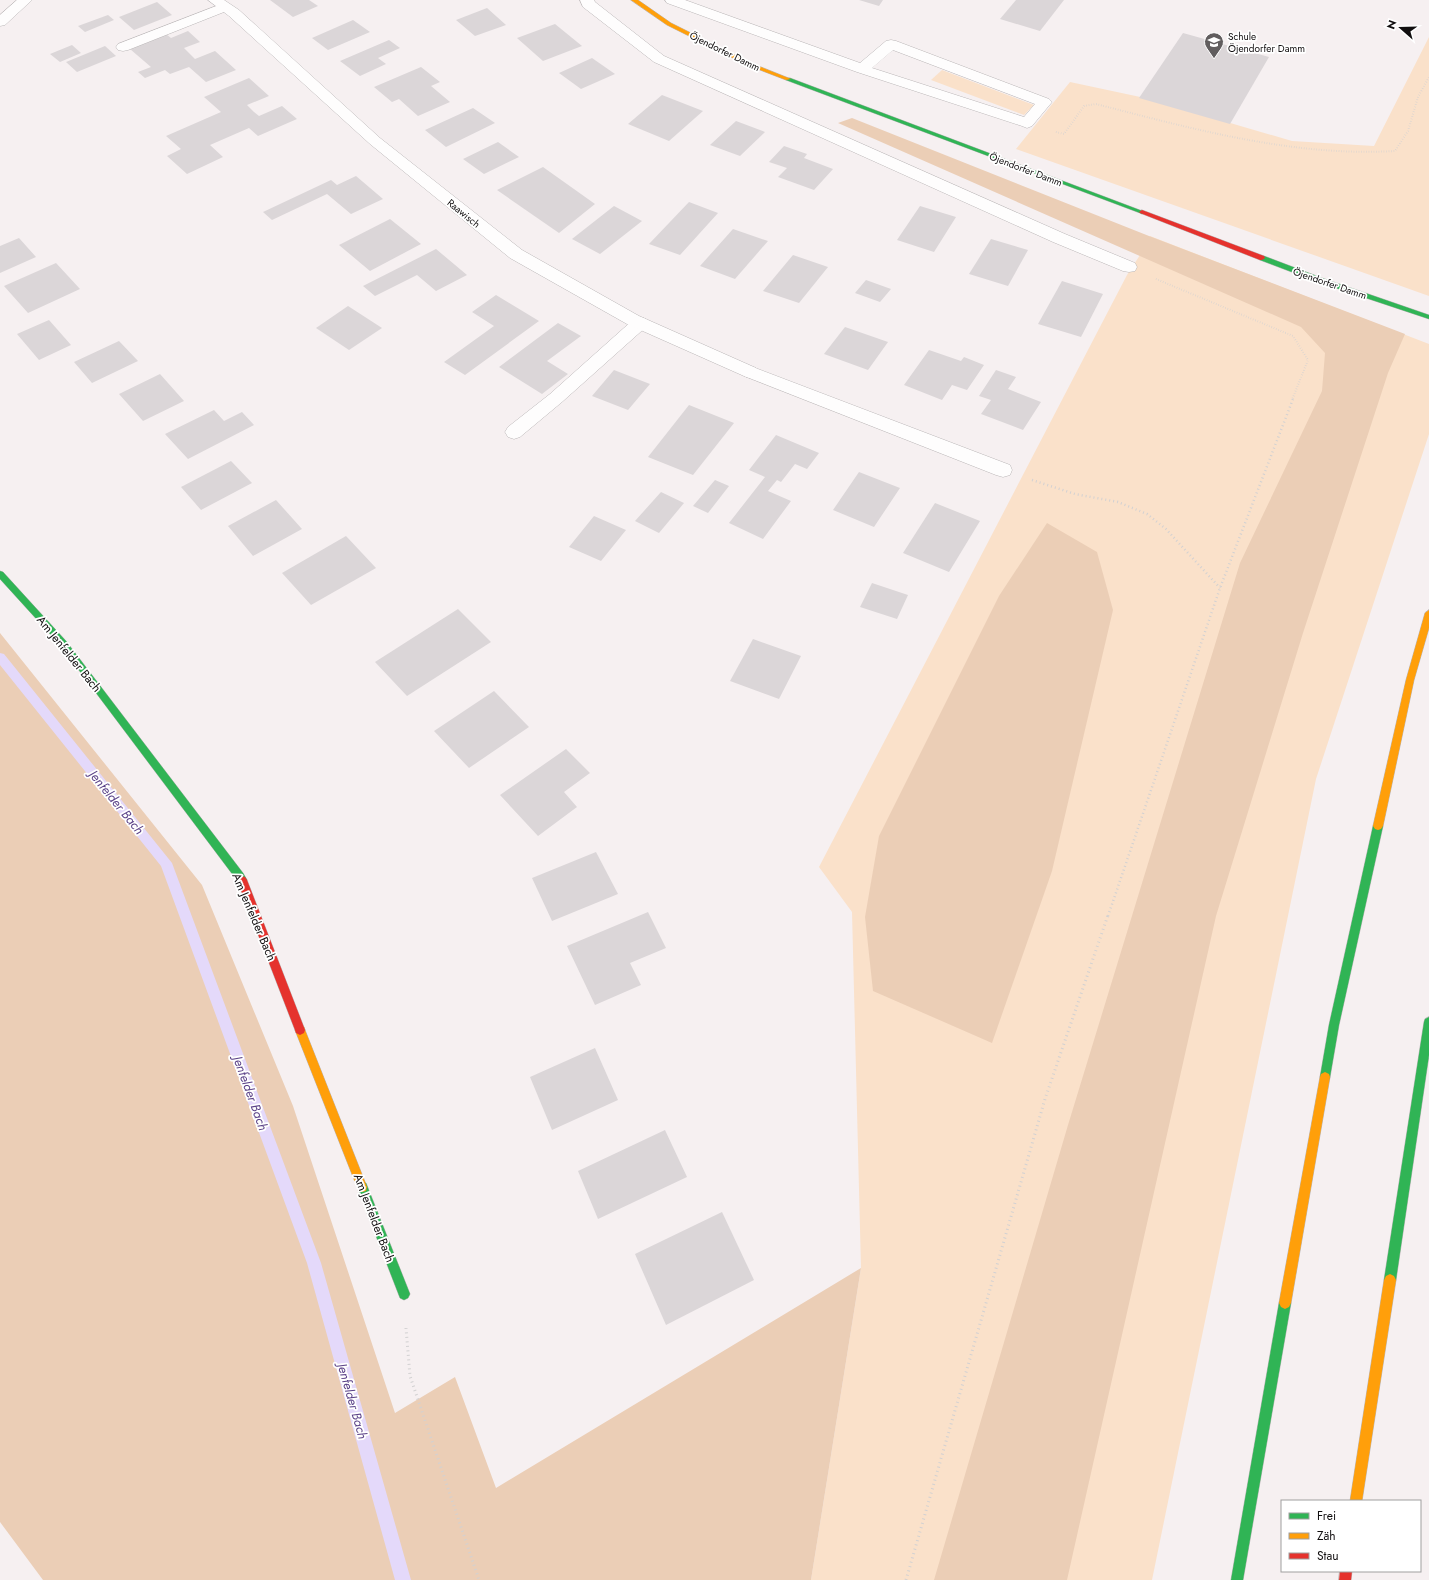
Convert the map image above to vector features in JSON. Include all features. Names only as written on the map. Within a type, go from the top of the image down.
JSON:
[{"type":"main road","name":"Öjendorfer Damm","points":[[634,0],[669,24],[749,64],[1320,280],[1429,317]]},
{"type":"main road","name":"Am Jenfelder Bach","points":[[0,574],[63,644],[240,876],[404,1294]]},
{"type":"main road","points":[[1237,1580],[1334,1025],[1410,680],[1429,613]]},
{"type":"main road","points":[[1356,1500],[1429,1022]]},
{"type":"street","points":[[0,22],[25,0]]},
{"type":"street","points":[[587,0],[588,4],[659,59],[1059,238],[1129,267]]},
{"type":"street","points":[[672,0],[862,70],[1027,122],[1044,102],[891,44],[862,70]]},
{"type":"street","points":[[123,47],[220,3]]},
{"type":"street","name":"Raawisch","points":[[220,3],[234,13],[375,141],[516,254],[640,323],[750,372],[1003,470]]},
{"type":"street","points":[[514,432],[556,398],[640,323]]},
{"type":"path","points":[[1027,122],[1064,134],[1084,106],[1096,104],[1260,143],[1361,154],[1394,151],[1408,131],[1418,97],[1429,77]]},
{"type":"path","points":[[906,1580],[1045,1099],[1220,588],[1308,360],[1293,336],[1129,267]]},
{"type":"path","points":[[1003,470],[1075,494],[1118,502],[1147,514],[1166,529],[1220,588]]},
{"type":"path","points":[[404,1294],[410,1376],[479,1580]]},
{"type":"shaded area","points":[[1429,37],[1429,296],[1016,149],[1070,82],[1145,98],[1292,141],[1374,146]]},
{"type":"shaded area","points":[[942,70],[1034,105],[1024,115],[931,80]]},
{"type":"shaded area","points":[[852,118],[1149,236],[1405,334],[1388,373],[1303,633],[1216,916],[1067,1580],[934,1580],[1068,1125],[1240,563],[1322,391],[1325,353],[1301,327],[838,123]]},
{"type":"shaded area","points":[[1150,236],[1429,344],[1429,434],[1316,779],[1152,1580],[811,1580],[861,1268],[852,912],[819,867],[1127,275]]},
{"type":"shaded area","points":[[1047,523],[1097,552],[1113,610],[1052,871],[992,1043],[873,991],[865,917],[879,836],[999,596]]},
{"type":"shaded area","points":[[0,633],[202,885],[293,1106],[395,1413],[455,1377],[496,1488],[861,1268],[811,1580],[43,1580],[0,1522]]},
{"type":"building","points":[[270,0],[309,0],[318,6],[293,17]]},
{"type":"building","points":[[859,0],[883,0],[879,6]]},
{"type":"building","points":[[1016,0],[1064,0],[1040,31],[1000,19]]},
{"type":"building","points":[[157,2],[172,15],[134,30],[119,17]]},
{"type":"building","points":[[487,8],[506,25],[475,36],[456,20]]},
{"type":"building","points":[[108,15],[114,20],[85,32],[78,26]]},
{"type":"building","points":[[353,20],[370,32],[328,50],[312,38]]},
{"type":"building","points":[[555,24],[582,46],[543,61],[517,38]]},
{"type":"building","points":[[188,31],[200,42],[184,48],[195,59],[215,51],[236,70],[206,82],[189,67],[170,74],[165,70],[145,78],[138,72],[151,67],[130,49],[166,34],[171,38]]},
{"type":"building","points":[[1183,33],[1269,57],[1230,124],[1139,98]]},
{"type":"building","points":[[389,40],[400,48],[378,58],[386,64],[360,76],[340,61]]},
{"type":"building","points":[[72,45],[81,53],[60,62],[50,54]]},
{"type":"building","points":[[105,46],[116,56],[77,72],[66,62]]},
{"type":"building","points":[[592,58],[615,74],[581,89],[559,73]]},
{"type":"building","points":[[421,67],[440,82],[431,86],[450,102],[418,116],[399,99],[392,102],[374,87]]},
{"type":"building","points":[[249,78],[269,96],[247,105],[254,112],[259,116],[282,106],[297,119],[258,136],[249,128],[210,145],[223,157],[187,174],[167,156],[181,149],[166,136],[221,112],[204,97]]},
{"type":"building","points":[[662,95],[703,111],[669,141],[628,124]]},
{"type":"building","points":[[473,108],[495,123],[446,147],[425,130]]},
{"type":"building","points":[[736,121],[765,132],[740,156],[710,145]]},
{"type":"building","points":[[498,142],[519,157],[484,174],[463,159]]},
{"type":"building","points":[[784,146],[807,154],[804,158],[833,169],[814,190],[778,177],[787,168],[769,162]]},
{"type":"building","points":[[543,167],[595,204],[559,233],[497,190]]},
{"type":"building","points":[[356,176],[383,199],[351,214],[327,194],[272,220],[263,212],[331,180],[337,185]]},
{"type":"building","points":[[689,202],[718,213],[680,255],[649,244]]},
{"type":"building","points":[[614,206],[642,221],[600,254],[572,239]]},
{"type":"building","points":[[920,206],[956,217],[934,252],[897,240]]},
{"type":"building","points":[[390,219],[421,244],[370,271],[339,245]]},
{"type":"building","points":[[733,229],[768,241],[735,279],[700,266]]},
{"type":"building","points":[[19,238],[36,257],[0,273],[0,246]]},
{"type":"building","points":[[991,239],[1028,250],[1008,286],[969,274]]},
{"type":"building","points":[[436,249],[467,275],[436,291],[417,275],[375,296],[363,286]]},
{"type":"building","points":[[793,255],[828,267],[799,303],[763,291]]},
{"type":"building","points":[[56,263],[80,289],[28,313],[4,286]]},
{"type":"building","points":[[866,280],[891,289],[880,302],[855,293]]},
{"type":"building","points":[[1062,281],[1103,294],[1081,337],[1038,324]]},
{"type":"building","points":[[496,295],[539,321],[465,375],[444,362],[494,326],[472,312]]},
{"type":"building","points":[[348,306],[382,328],[349,350],[316,328]]},
{"type":"building","points":[[49,320],[71,345],[39,360],[17,334]]},
{"type":"building","points":[[558,323],[581,336],[547,361],[568,374],[542,394],[499,367]]},
{"type":"building","points":[[845,327],[888,342],[868,370],[824,354]]},
{"type":"building","points":[[119,341],[138,361],[92,383],[74,362]]},
{"type":"building","points":[[929,350],[961,361],[964,357],[984,365],[967,390],[952,385],[942,400],[904,385]]},
{"type":"building","points":[[614,370],[650,384],[628,410],[592,396]]},
{"type":"building","points":[[996,370],[1016,377],[1008,389],[1041,402],[1023,430],[981,414],[991,400],[979,396]]},
{"type":"building","points":[[160,374],[184,401],[143,421],[119,394]]},
{"type":"building","points":[[689,405],[734,423],[693,475],[648,457]]},
{"type":"building","points":[[214,410],[224,421],[242,412],[254,425],[188,459],[165,434]]},
{"type":"building","points":[[776,435],[819,453],[807,469],[795,464],[781,482],[777,480],[768,491],[791,501],[763,539],[729,523],[765,477],[749,470]]},
{"type":"building","points":[[231,461],[252,483],[201,510],[181,487]]},
{"type":"building","points":[[859,472],[900,488],[874,527],[833,510]]},
{"type":"building","points":[[715,480],[729,486],[708,513],[693,506]]},
{"type":"building","points":[[661,492],[684,503],[659,533],[635,521]]},
{"type":"building","points":[[276,500],[302,529],[253,556],[228,526]]},
{"type":"building","points":[[935,503],[980,521],[949,572],[903,553]]},
{"type":"building","points":[[594,516],[626,530],[601,561],[569,547]]},
{"type":"building","points":[[346,536],[376,568],[311,605],[282,573]]},
{"type":"building","points":[[872,583],[908,595],[897,619],[860,607]]},
{"type":"building","points":[[458,609],[491,642],[407,696],[375,662]]},
{"type":"building","points":[[753,639],[801,656],[779,699],[730,681]]},
{"type":"building","points":[[494,691],[529,727],[469,768],[434,731]]},
{"type":"building","points":[[566,749],[590,773],[564,792],[577,807],[538,836],[500,795]]},
{"type":"building","points":[[596,852],[618,894],[552,921],[532,878]]},
{"type":"building","points":[[648,912],[666,948],[630,963],[641,985],[595,1005],[567,946]]},
{"type":"building","points":[[595,1048],[618,1100],[552,1130],[530,1077]]},
{"type":"building","points":[[665,1130],[687,1177],[598,1219],[578,1171]]},
{"type":"building","points":[[722,1212],[754,1280],[666,1325],[635,1254]]},
{"type":"waterway","name":"Jenfelder Bach","points":[[0,657],[166,863],[314,1263],[403,1580]]},
{"type":"traffic: fast","points":[[788,79],[1142,212]]},
{"type":"traffic: fast","points":[[1262,258],[1320,280],[1429,317]]},
{"type":"traffic: fast","points":[[0,574],[63,643],[242,880]]},
{"type":"traffic: fast","points":[[1325,1077],[1334,1025],[1378,826]]},
{"type":"traffic: fast","points":[[1390,1280],[1429,1022]]},
{"type":"traffic: fast","points":[[362,1187],[404,1294]]},
{"type":"traffic: fast","points":[[1237,1580],[1285,1303]]},
{"type":"traffic: slow","points":[[634,0],[669,24],[749,64],[788,79]]},
{"type":"traffic: slow","points":[[1378,826],[1410,680],[1429,613]]},
{"type":"traffic: slow","points":[[300,1030],[362,1187]]},
{"type":"traffic: slow","points":[[1285,1303],[1325,1077]]},
{"type":"traffic: slow","points":[[1356,1500],[1390,1280]]},
{"type":"traffic: jam","points":[[1142,212],[1262,258]]},
{"type":"traffic: jam","points":[[242,880],[300,1030]]},
{"type":"traffic: jam","points":[[1345,1580],[1346,1572]]},
{"type":"place","name":"Schule Öjendorfer Damm","points":[[1214,59]]}]
